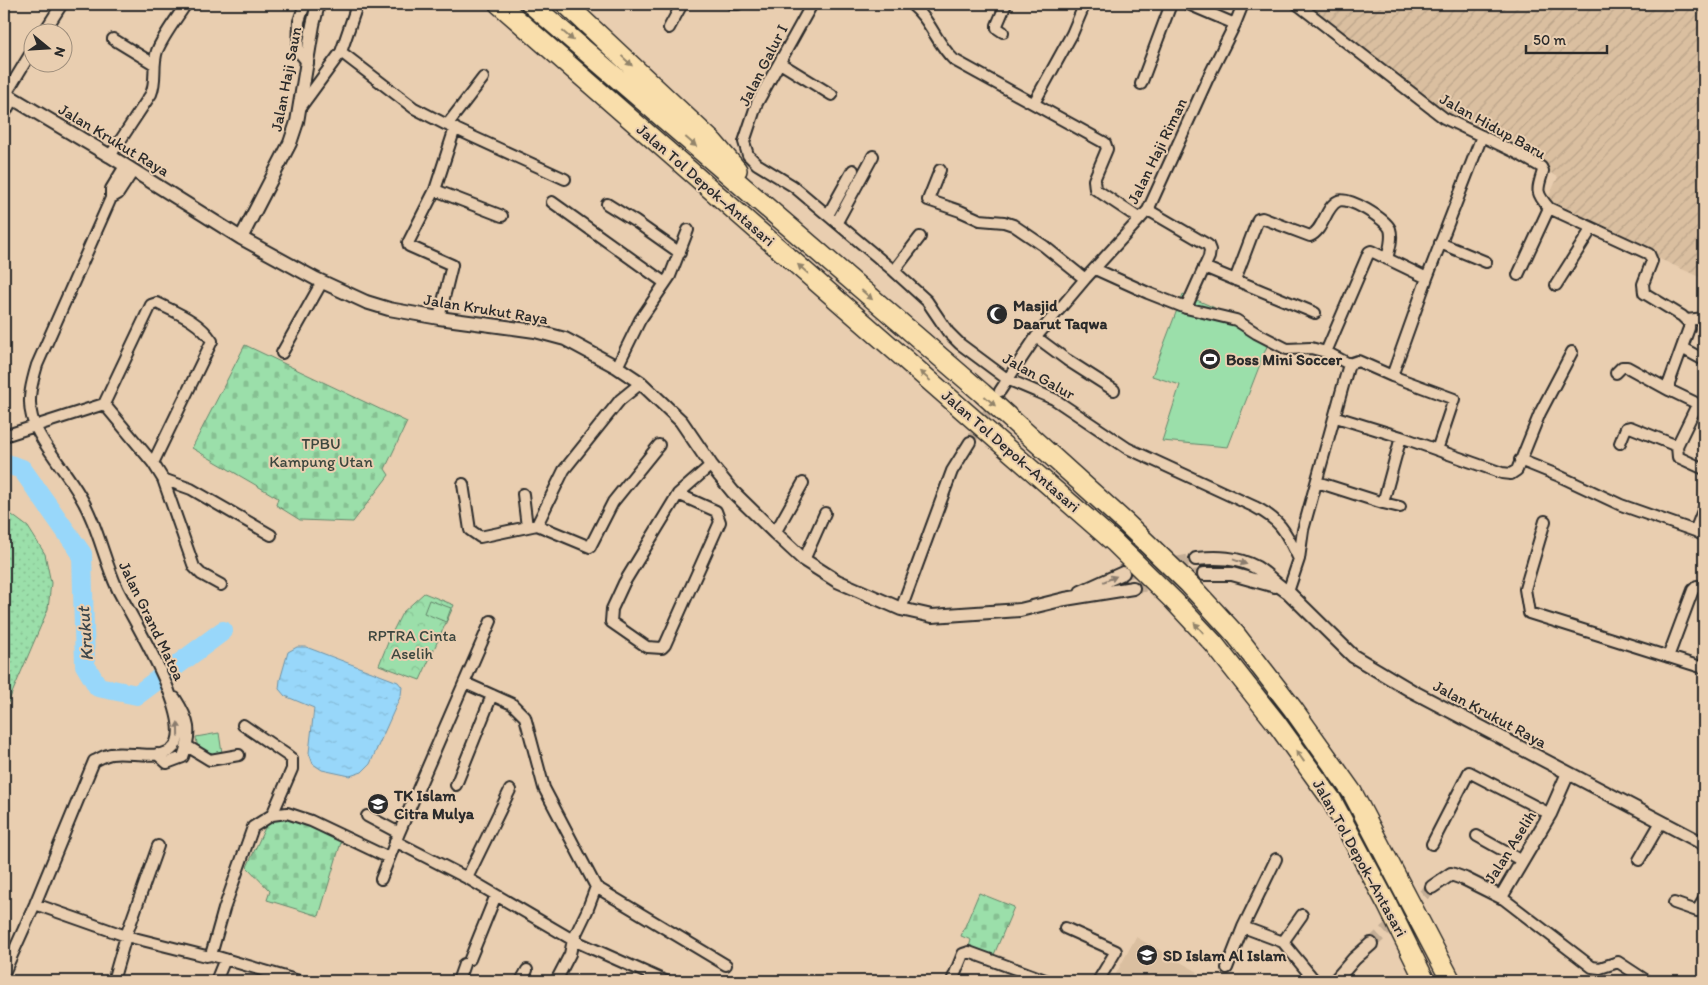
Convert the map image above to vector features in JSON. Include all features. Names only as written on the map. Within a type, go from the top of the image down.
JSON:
[{"type":"highway","name":"Jalan Tol Depok–Antasari","points":[[498,4],[1106,535],[1174,601],[1214,644],[1278,724],[1331,799],[1424,980]]},
{"type":"highway","name":"Jalan Tol Depok–Antasari","points":[[532,4],[783,223],[982,393],[1127,524],[1189,584],[1236,635],[1293,709],[1352,792],[1451,981]]},
{"type":"highway","points":[[566,4],[713,142],[783,223]]},
{"type":"street","points":[[50,22],[62,4]]},
{"type":"street","points":[[110,156],[151,94],[154,86],[154,64],[158,50],[186,4]]},
{"type":"street","points":[[305,4],[299,21],[298,51],[308,63]]},
{"type":"street","name":"Jalan Haji Saun","points":[[241,238],[290,143],[297,122],[318,4]]},
{"type":"street","points":[[300,108],[341,52],[355,11],[353,4]]},
{"type":"street","points":[[669,28],[682,4]]},
{"type":"street","points":[[732,4],[738,4]]},
{"type":"street","name":"Jalan Galur I","points":[[744,142],[757,103],[812,4]]},
{"type":"street","points":[[911,4],[924,15],[940,44],[954,60],[1105,143],[1107,149],[1094,180],[1095,189],[1140,219]]},
{"type":"street","points":[[1003,32],[997,28],[997,25],[1006,4]]},
{"type":"street","points":[[1034,103],[1072,34],[1083,8],[1082,4]]},
{"type":"street","points":[[1141,84],[1171,4]]},
{"type":"street","points":[[1188,4],[1235,24]]},
{"type":"street","name":"Jalan Haji Riman","points":[[1000,391],[1036,337],[1085,279],[1148,210],[1243,4]]},
{"type":"street","name":"Jalan Hidup Baru","points":[[1297,4],[1430,108],[1450,121],[1543,168],[1538,192],[1540,198],[1549,208]]},
{"type":"street","points":[[113,39],[154,64]]},
{"type":"street","points":[[341,52],[414,108],[565,179]]},
{"type":"street","points":[[780,63],[832,95]]},
{"type":"street","points":[[4,115],[8,95],[22,69]]},
{"type":"street","points":[[439,318],[452,265],[409,246],[408,242],[435,190],[451,126],[483,78]]},
{"type":"street","name":"Jalan Krukut Raya","points":[[8,95],[241,238],[322,282],[366,302],[389,310],[535,331],[565,339],[617,367],[641,383],[681,420],[711,465],[733,492],[804,560],[837,581],[902,609],[932,616],[1020,610],[1065,599],[1133,588]]},
{"type":"street","points":[[1392,376],[1440,243],[1482,136]]},
{"type":"street","name":"Jalan Galur","points":[[744,142],[748,156],[757,164],[793,186],[927,301],[948,332],[960,344],[1008,379],[1054,399],[1128,448],[1255,506],[1271,516],[1283,528],[1299,559]]},
{"type":"street","points":[[837,222],[873,156]]},
{"type":"street","name":"Jalan Grand Matoa","points":[[129,168],[111,189],[111,198],[37,365],[29,405],[35,427],[79,492],[88,509],[117,588],[171,692],[178,724],[178,740],[171,750],[157,754]]},
{"type":"street","points":[[828,215],[853,170]]},
{"type":"street","points":[[940,170],[928,200],[980,220],[1004,222],[1013,225],[1044,246],[1085,279]]},
{"type":"street","points":[[435,190],[502,216]]},
{"type":"street","points":[[1235,280],[1258,219],[1262,218],[1310,236],[1316,232],[1333,205],[1340,200],[1348,200],[1375,214],[1386,224],[1392,235],[1387,259]]},
{"type":"street","points":[[552,202],[665,283]]},
{"type":"street","points":[[607,204],[680,253]]},
{"type":"street","points":[[1518,275],[1549,208],[1648,254],[1652,261],[1643,284],[1644,293],[1687,320],[1704,318]]},
{"type":"street","points":[[1148,210],[1208,245],[1210,250],[1186,308]]},
{"type":"street","points":[[1556,285],[1592,228]]},
{"type":"street","points":[[617,367],[640,320],[670,276],[688,230]]},
{"type":"street","points":[[894,271],[920,237]]},
{"type":"street","points":[[1440,243],[1486,262]]},
{"type":"street","points":[[1326,352],[1367,253],[1371,251],[1427,278]]},
{"type":"street","points":[[1204,268],[1315,313]]},
{"type":"street","points":[[1095,269],[1148,294],[1186,308],[1236,320],[1287,349],[1308,348],[1326,352],[1349,364]]},
{"type":"street","points":[[282,353],[322,282]]},
{"type":"street","points":[[4,436],[104,404],[151,305],[156,303],[182,315],[204,329],[212,341],[153,463]]},
{"type":"street","points":[[1669,390],[1669,383],[1689,328],[1687,320]]},
{"type":"street","points":[[1036,337],[1067,360],[1114,390]]},
{"type":"street","points":[[1682,348],[1704,360]]},
{"type":"street","points":[[1336,417],[1402,437],[1506,474],[1514,473],[1540,413],[1572,352]]},
{"type":"street","points":[[1283,589],[1299,559],[1303,530],[1318,482],[1349,364],[1358,361],[1454,399],[1436,450]]},
{"type":"street","points":[[1616,373],[1622,367],[1627,367],[1701,406],[1677,446],[1678,457],[1704,469]]},
{"type":"street","points":[[532,526],[564,470],[620,400],[641,383]]},
{"type":"street","points":[[104,404],[153,463],[162,479],[194,567],[201,574],[221,585]]},
{"type":"street","points":[[1620,443],[1626,428],[1630,427],[1677,446]]},
{"type":"street","points":[[1383,503],[1402,437]]},
{"type":"street","points":[[902,609],[952,471],[970,442]]},
{"type":"street","points":[[463,484],[470,530],[480,537],[532,526],[590,548],[613,502],[659,445]]},
{"type":"street","points":[[1520,460],[1557,474],[1621,505],[1700,534],[1704,508]]},
{"type":"street","points":[[678,494],[716,511],[720,522],[666,644],[662,648],[647,647],[611,622],[612,609],[624,583],[678,494],[711,465]]},
{"type":"street","points":[[162,479],[191,489],[271,535]]},
{"type":"street","points":[[1318,482],[1400,507]]},
{"type":"street","points":[[776,533],[803,483]]},
{"type":"street","points":[[523,494],[532,526]]},
{"type":"street","points":[[804,560],[825,513]]},
{"type":"street","points":[[1544,521],[1525,589],[1529,613],[1704,668]]},
{"type":"street","name":"Jalan Krukut Raya","points":[[1196,559],[1217,557],[1234,559],[1257,568],[1283,589],[1353,656],[1412,691],[1704,844]]},
{"type":"street","name":"Jalan Krukut Raya","points":[[1065,599],[1123,574]]},
{"type":"street","name":"Jalan Krukut Raya","points":[[1204,574],[1232,574],[1283,589]]},
{"type":"street","points":[[1668,657],[1693,590],[1697,586],[1704,588]]},
{"type":"street","points":[[381,879],[397,837],[466,683],[491,622]]},
{"type":"street","points":[[466,683],[512,704],[525,717],[544,788],[596,887],[726,965]]},
{"type":"street","points":[[4,973],[35,904],[94,761],[111,754],[157,754],[167,763],[183,757],[190,739],[185,713],[171,692]]},
{"type":"street","points":[[456,785],[492,695]]},
{"type":"street","points":[[242,725],[292,760],[292,769],[272,815]]},
{"type":"street","points":[[187,746],[210,760],[239,756]]},
{"type":"street","points":[[1432,844],[1469,772],[1550,814]]},
{"type":"street","name":"Jalan Aselih","points":[[1432,887],[1450,874],[1465,879],[1501,897],[1550,814],[1568,773]]},
{"type":"street","points":[[467,878],[510,790]]},
{"type":"street","points":[[210,955],[253,827],[272,815],[287,814],[311,821],[389,858]]},
{"type":"street","points":[[367,816],[397,837],[573,940],[665,981]]},
{"type":"street","points":[[1639,860],[1661,822]]},
{"type":"street","points":[[1477,836],[1522,861]]},
{"type":"street","points":[[113,981],[126,936],[158,846]]},
{"type":"street","points":[[1227,968],[1242,926],[1276,859]]},
{"type":"street","points":[[556,981],[570,954],[573,940],[596,887]]},
{"type":"street","points":[[458,981],[496,895]]},
{"type":"street","points":[[1501,897],[1592,967],[1600,968],[1618,962],[1647,981]]},
{"type":"street","points":[[1674,903],[1697,912],[1704,899]]},
{"type":"street","points":[[35,904],[126,936],[201,955],[210,955],[299,981]]},
{"type":"street","points":[[1283,942],[1302,915]]},
{"type":"street","points":[[1242,926],[1283,942],[1315,981]]},
{"type":"street","points":[[1065,928],[1116,951],[1098,981]]},
{"type":"street","points":[[1335,981],[1354,959],[1371,944]]},
{"type":"street","points":[[952,981],[963,954],[969,952],[1048,981]]},
{"type":"street","points":[[216,981],[225,959]]},
{"type":"street","points":[[521,981],[527,970]]},
{"type":"shaded area","points":[[1301,4],[1704,4],[1704,279],[1558,213],[1548,198],[1558,177],[1422,100]]},
{"type":"shaded area","name":"SD Islam Al Islam","points":[[1136,937],[1198,972],[1192,981],[1112,981]]},
{"type":"green space","name":"Boss Mini Soccer","points":[[1183,294],[1213,307],[1269,341],[1228,447],[1162,441],[1180,385],[1152,376]]},
{"type":"green space","name":"TPBU Kampung Utan","points":[[245,345],[407,422],[385,469],[389,475],[353,522],[300,520],[276,505],[278,498],[192,448]]},
{"type":"green space","points":[[4,509],[28,527],[45,554],[51,583],[48,609],[4,712]]},
{"type":"green space","name":"RPTRA Cinta Aselih","points":[[424,593],[454,605],[420,680],[379,665],[402,613]]},
{"type":"green space","points":[[429,600],[451,608],[446,622],[424,613]]},
{"type":"green space","points":[[219,733],[222,753],[199,757],[196,737]]},
{"type":"green space","points":[[274,808],[342,839],[319,916],[267,900],[270,891],[247,867]]},
{"type":"green space","points":[[979,893],[1014,907],[993,957],[969,947],[971,940],[961,936]]},
{"type":"water","points":[[297,647],[306,647],[398,682],[402,687],[401,695],[370,764],[362,772],[350,776],[322,770],[313,764],[309,753],[314,708],[285,696],[279,689],[288,652]]},
{"type":"waterway","name":"Krukut","points":[[4,463],[22,469],[82,554],[85,665],[98,687],[137,695],[223,631]]},
{"type":"tunnel","points":[[970,442],[995,400]]},
{"type":"tunnel","points":[[1123,573],[1196,559]]},
{"type":"tunnel","points":[[1133,588],[1204,574]]},
{"type":"tunnel","points":[[1371,944],[1432,887]]},
{"type":"place","name":"Masjid Daarut Taqwa","points":[[997,314]]},
{"type":"place","name":"Boss Mini Soccer","points":[[1210,359]]},
{"type":"place","name":"TK Islam Citra Mulya","points":[[378,804]]},
{"type":"place","name":"SD Islam Al Islam","points":[[1147,955]]}]
